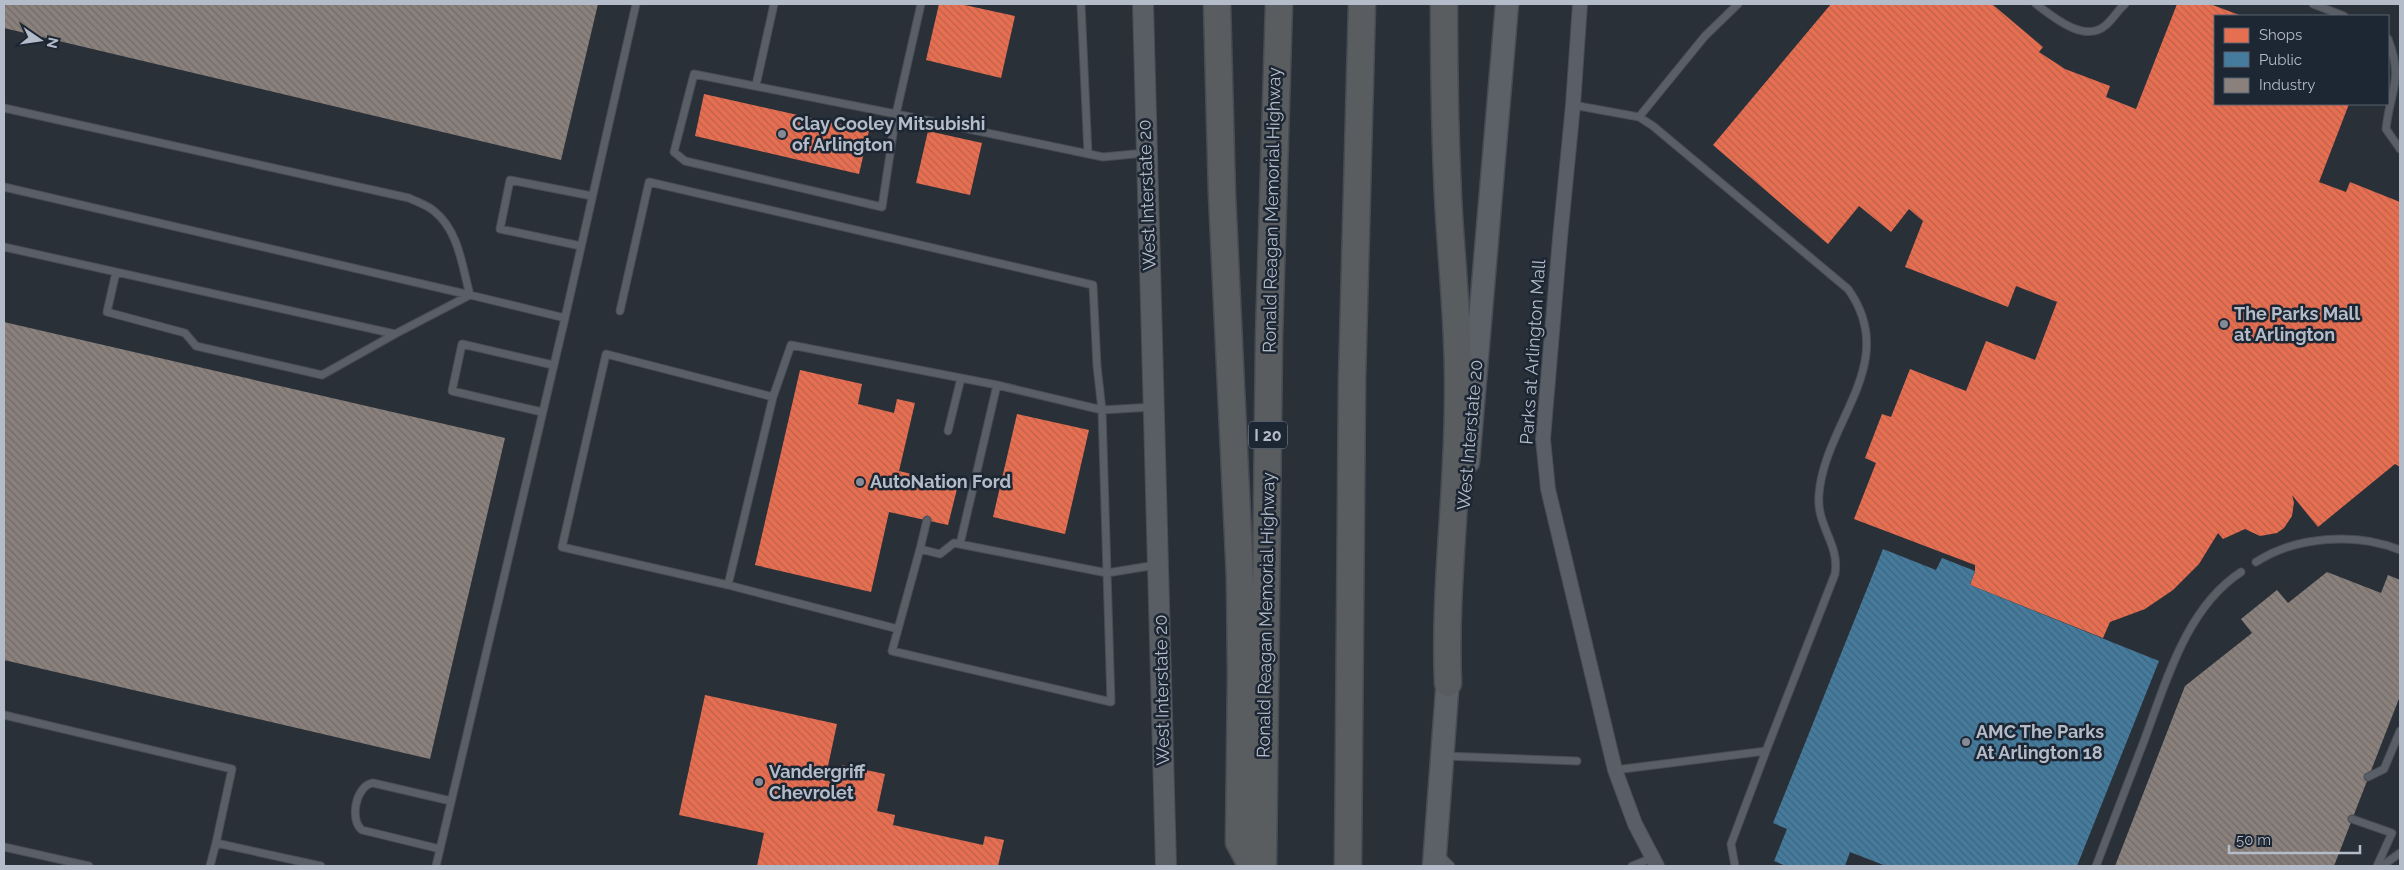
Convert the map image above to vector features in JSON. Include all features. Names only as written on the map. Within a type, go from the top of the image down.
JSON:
[{"type":"highway","points":[[1217,4],[1222,195],[1240,579],[1242,675],[1239,842],[1252,866]]},
{"type":"highway","name":"Ronald Reagan Memorial Highway","points":[[1263,866],[1269,337],[1279,4]]},
{"type":"highway","points":[[1348,866],[1352,370],[1362,4]]},
{"type":"highway","points":[[1444,4],[1444,97],[1449,206],[1456,289]]},
{"type":"highway","points":[[1448,683],[1446,644],[1456,488],[1458,400],[1456,289],[1459,209],[1457,106],[1460,4]]},
{"type":"main road","name":"West Interstate 20","points":[[1143,4],[1166,866]]},
{"type":"main road","name":"West Interstate 20","points":[[1434,858],[1507,4]]},
{"type":"street","name":"Parks at Arlington Mall","points":[[1580,4],[1574,105],[1560,238],[1543,439],[1548,489],[1615,770],[1628,809],[1655,862]]},
{"type":"lane","points":[[436,866],[565,318],[636,4]]},
{"type":"lane","points":[[756,84],[774,4]]},
{"type":"lane","points":[[921,4],[896,114],[882,207],[685,161],[674,152],[694,74],[756,84],[896,114],[1103,157],[1146,153]]},
{"type":"lane","points":[[1081,4],[1088,154]]},
{"type":"lane","points":[[1639,118],[1705,36],[1738,4]]},
{"type":"lane","points":[[2036,4],[2058,21],[2083,31],[2094,32],[2106,26],[2124,4]]},
{"type":"lane","points":[[2313,4],[2341,15]]},
{"type":"lane","points":[[2389,41],[2395,51],[2399,80],[2386,129],[2400,149]]},
{"type":"lane","points":[[1574,105],[1639,118],[1653,126],[1848,289],[1858,305],[1865,323],[1867,343],[1861,377],[1831,452],[1819,493],[1818,515],[1834,548],[1837,561],[1835,574],[1731,844],[1735,866]]},
{"type":"lane","points":[[4,108],[410,198],[433,210],[446,222],[455,238],[470,295]]},
{"type":"lane","points":[[581,246],[500,229],[510,180],[592,196]]},
{"type":"lane","points":[[620,311],[649,182],[1093,285],[1097,366],[1102,410],[1110,702],[892,651],[927,520]]},
{"type":"lane","points":[[4,187],[565,318]]},
{"type":"lane","points":[[4,247],[394,334]]},
{"type":"lane","points":[[116,272],[107,312],[185,333],[196,346],[322,375],[394,334],[470,295]]},
{"type":"lane","points":[[542,412],[452,391],[462,344],[554,364]]},
{"type":"lane","points":[[728,585],[773,396],[791,345],[961,378],[1102,410],[1154,407]]},
{"type":"lane","points":[[773,396],[606,354],[562,547],[728,585],[898,629]]},
{"type":"lane","points":[[948,431],[961,378]]},
{"type":"lane","points":[[960,544],[997,386]]},
{"type":"lane","points":[[2256,562],[2270,554],[2314,542],[2358,539],[2400,550]]},
{"type":"lane","points":[[920,549],[940,554],[954,543],[1107,573],[1159,565]]},
{"type":"lane","points":[[2096,866],[2168,678],[2186,637],[2207,602],[2241,572]]},
{"type":"lane","points":[[4,715],[232,769],[210,866]]},
{"type":"lane","points":[[2368,778],[2384,769],[2400,731]]},
{"type":"lane","points":[[1615,770],[1766,751]]},
{"type":"lane","points":[[1442,756],[1577,761]]},
{"type":"lane","points":[[440,849],[362,830],[356,825],[354,818],[361,789],[367,784],[373,783],[451,801]]},
{"type":"lane","points":[[2352,818],[2392,833],[2378,866]]},
{"type":"lane","points":[[216,843],[321,866]]},
{"type":"lane","points":[[4,847],[90,866]]},
{"type":"lane","points":[[2382,866],[2400,853]]},
{"type":"lane","points":[[1434,858],[1451,866]]},
{"type":"lane","points":[[1632,866],[1655,862]]},
{"type":"building: Shops","name":"Clay Cooley Mitsubishi of Arlington","points":[[939,4],[960,4],[1015,16],[1001,78],[926,60]]},
{"type":"building: Shops","name":"The Parks Mall at Arlington","points":[[1831,4],[1992,4],[2043,47],[2039,52],[2065,69],[2110,86],[2106,97],[2136,109],[2177,4],[2210,4],[2239,15],[2214,15],[2214,105],[2349,105],[2319,182],[2346,192],[2350,182],[2400,202],[2400,467],[2395,464],[2318,527],[2292,495],[2294,502],[2292,516],[2284,528],[2277,533],[2260,536],[2245,529],[2223,539],[2218,533],[2199,564],[2173,590],[2145,609],[2110,622],[2103,638],[1970,585],[1975,565],[1854,519],[1876,463],[1865,458],[1882,414],[1891,417],[1910,369],[1966,391],[1986,341],[2035,360],[2057,302],[2016,286],[2008,307],[1905,267],[1923,221],[1909,209],[1891,232],[1859,206],[1828,244],[1713,145]]},
{"type":"building: Shops","name":"Clay Cooley Mitsubishi of Arlington","points":[[704,94],[869,131],[859,174],[695,136]]},
{"type":"building: Shops","name":"Clay Cooley Mitsubishi of Arlington","points":[[928,131],[982,143],[970,195],[916,183]]},
{"type":"building: Shops","name":"AutoNation Ford","points":[[800,370],[862,384],[858,404],[894,413],[897,399],[915,403],[899,471],[958,485],[948,525],[889,512],[871,592],[755,565]]},
{"type":"building: Shops","name":"AutoNation Ford","points":[[1017,414],[1089,430],[1065,534],[993,517]]},
{"type":"building: Shops","name":"Vandergriff Chevrolet","points":[[705,695],[837,724],[825,780],[838,783],[842,765],[885,774],[877,811],[895,815],[893,825],[983,845],[985,836],[1004,840],[998,866],[757,866],[764,833],[679,815]]},
{"type":"building: Public","name":"AMC The Parks At Arlington 18","points":[[1883,549],[1936,570],[1942,558],[1975,571],[1970,585],[2159,661],[2077,866],[1886,866],[1850,852],[1845,866],[1786,866],[1774,861],[1787,829],[1773,823]]},
{"type":"building: Industry","points":[[4,4],[598,4],[561,160],[4,28]]},
{"type":"building: Industry","points":[[4,322],[505,438],[430,759],[4,660]]},
{"type":"building: Industry","points":[[2327,572],[2381,593],[2388,575],[2400,580],[2400,696],[2334,866],[2115,866],[2185,686],[2252,633],[2241,619],[2277,590],[2288,603]]},
{"type":"place","name":"Clay Cooley Mitsubishi of Arlington","points":[[782,134]]},
{"type":"place","name":"The Parks Mall at Arlington","points":[[2224,324]]},
{"type":"place","name":"AutoNation Ford","points":[[860,482]]},
{"type":"place","name":"AMC The Parks At Arlington 18","points":[[1966,742]]},
{"type":"place","name":"Vandergriff Chevrolet","points":[[759,782]]}]
